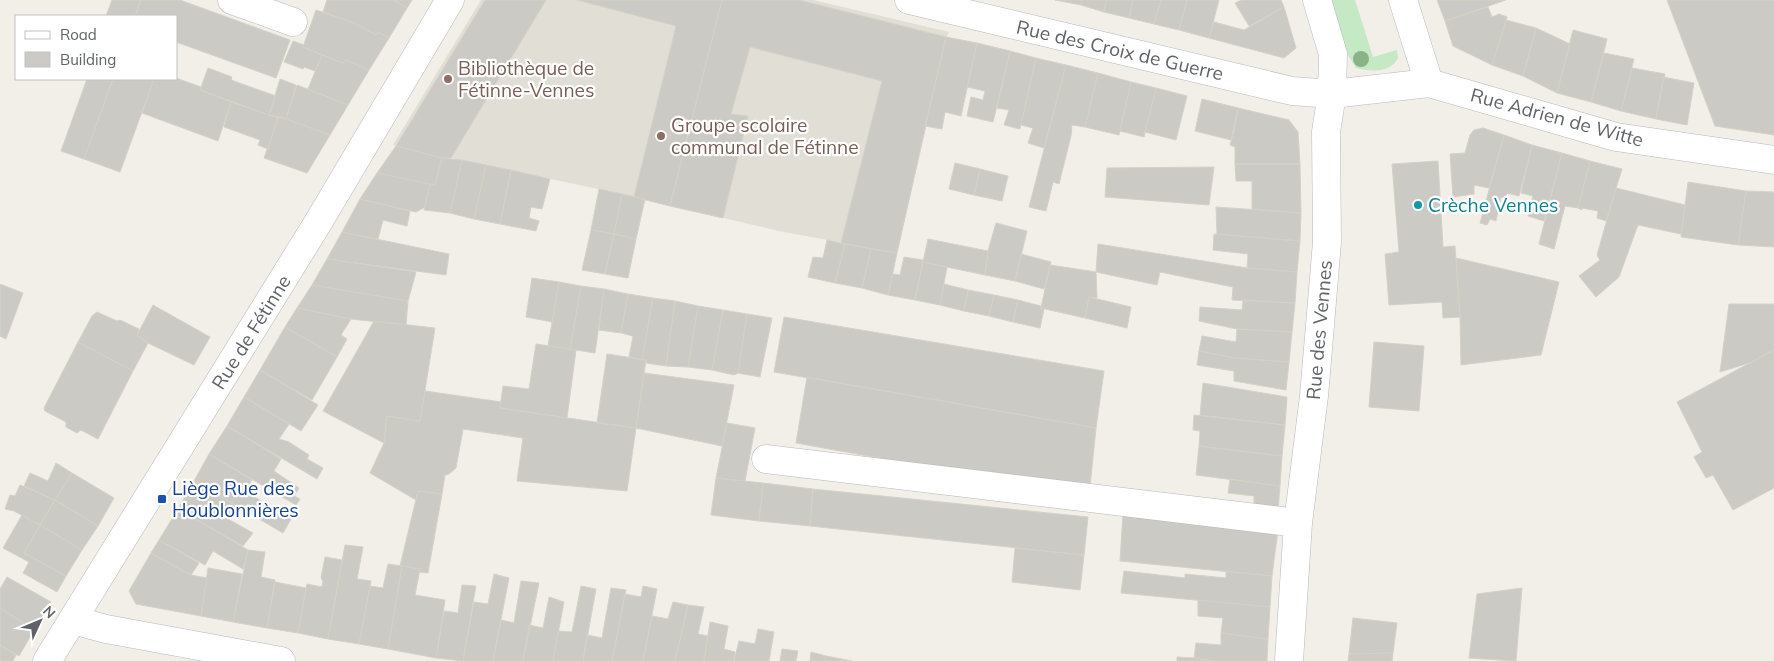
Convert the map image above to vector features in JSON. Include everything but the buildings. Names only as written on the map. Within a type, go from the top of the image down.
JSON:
[{"type":"street","points":[[232,0],[293,22]]},
{"type":"street","name":"Rue de Fétinne","points":[[47,661],[314,230],[450,0]]},
{"type":"street","name":"Rue des Croix de Guerre","points":[[909,0],[1292,91],[1332,94],[1429,83]]},
{"type":"street","name":"Rue des Vennes","points":[[1289,661],[1298,522],[1314,396],[1326,251],[1326,132],[1332,94],[1333,54],[1317,0]]},
{"type":"street","points":[[1403,0],[1429,83]]},
{"type":"street","name":"Rue Adrien de Witte","points":[[1429,83],[1616,137],[1774,160]]},
{"type":"street","points":[[766,460],[1298,522]]},
{"type":"street","points":[[73,620],[106,629],[281,661]]},
{"type":"shaded area","name":"Groupe scolaire communal de Fétinne","points":[[481,0],[813,0],[949,32],[946,37],[897,253],[779,231],[622,194],[451,158],[442,158],[393,145]]},
{"type":"green space","points":[[1330,0],[1355,0],[1373,57],[1397,50],[1398,58],[1395,63],[1380,70],[1356,68],[1348,55]]},
{"type":"place","name":"Bibliothèque de Fétinne-Vennes","points":[[448,79]]},
{"type":"place","name":"Groupe scolaire communal de Fétinne","points":[[661,136]]},
{"type":"place","name":"Crèche Vennes","points":[[1418,205]]},
{"type":"place","name":"Liège Rue des Houblonnières","points":[[162,499]]}]
